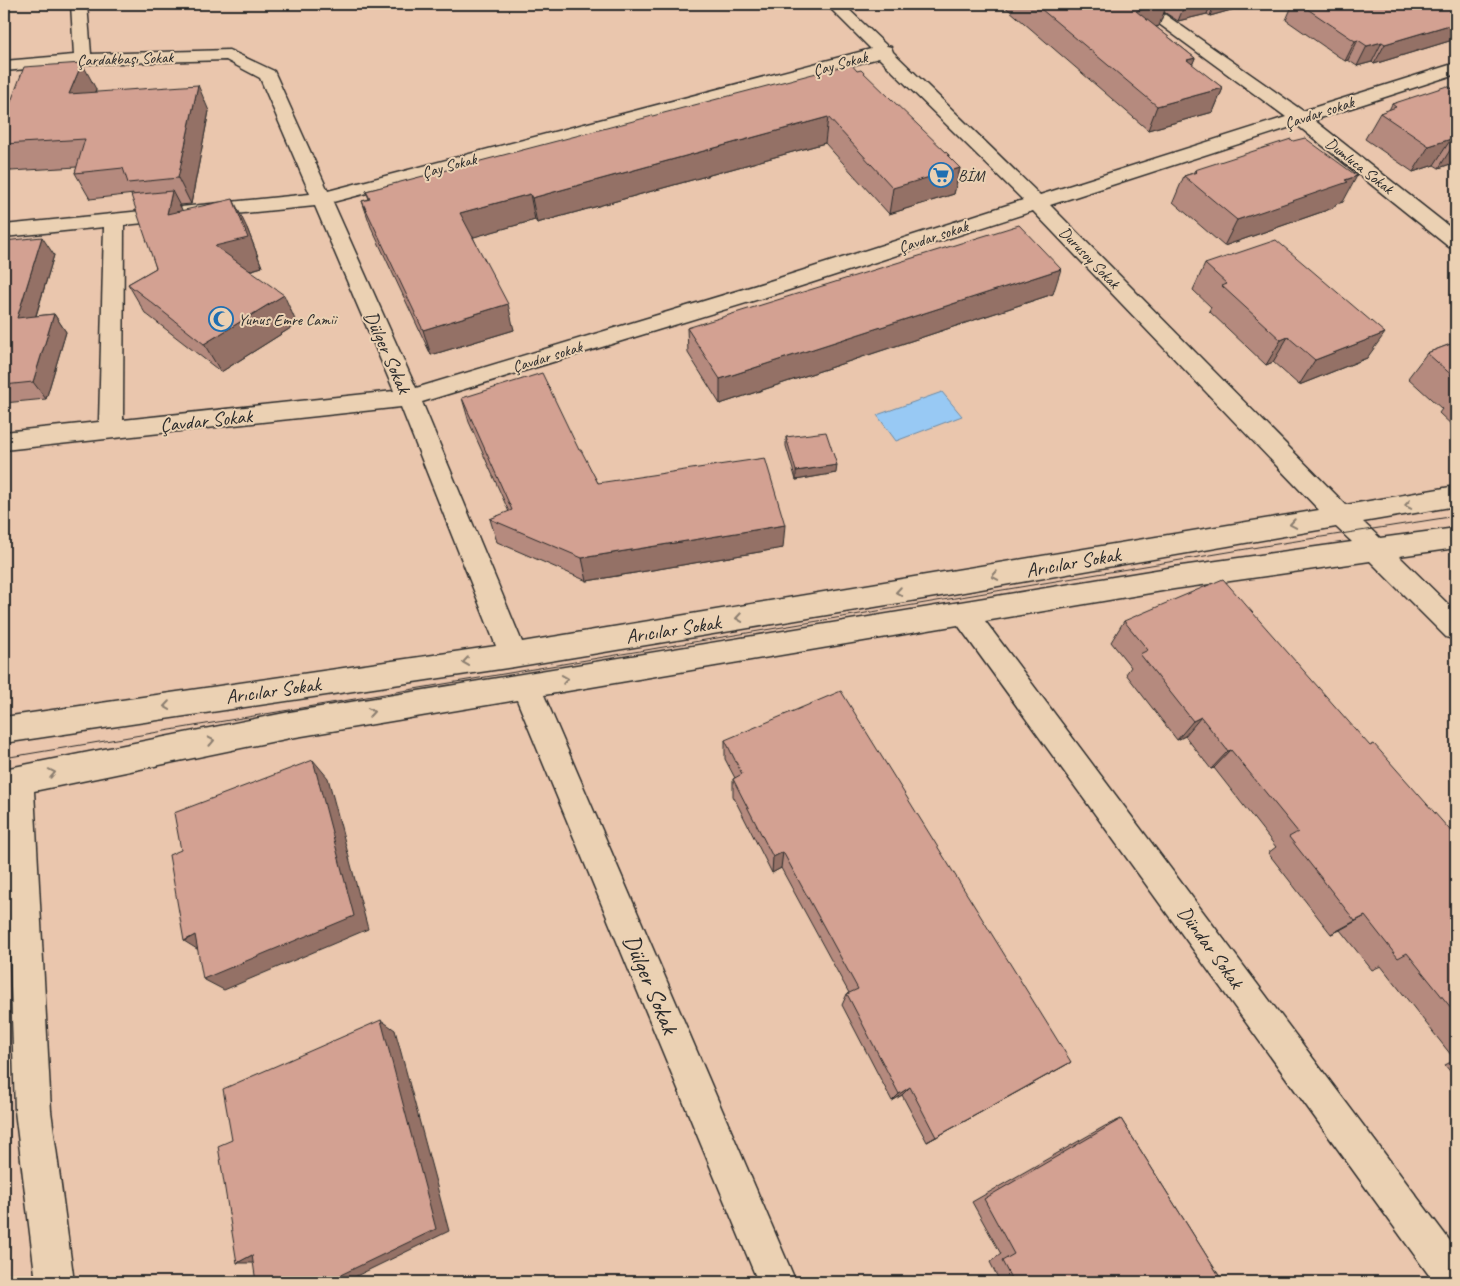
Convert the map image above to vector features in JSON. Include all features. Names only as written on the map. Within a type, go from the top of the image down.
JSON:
[{"type":"street","points":[[79,4],[83,59]]},
{"type":"street","name":"Durusoy Sokak","points":[[834,4],[885,51],[1037,203],[1341,516],[1456,629]]},
{"type":"street","name":"Dumluca Sokak","points":[[1140,4],[1300,118],[1456,242]]},
{"type":"street","name":"Çay Sokak","points":[[4,231],[321,199],[885,51]]},
{"type":"street","name":"Çardakbaşı Sokak","points":[[4,66],[83,59],[229,55],[244,62]]},
{"type":"street","name":"Dülger Sokak","points":[[244,62],[268,75],[408,398],[514,655]]},
{"type":"street","name":"Çavdar sokak","points":[[408,398],[781,285],[1456,68]]},
{"type":"street","points":[[111,430],[114,220]]},
{"type":"street","name":"Çavdar Sokak","points":[[4,441],[408,398]]},
{"type":"street","points":[[1341,516],[1456,496]]},
{"type":"street","name":"Arıcılar Sokak","points":[[4,730],[514,655],[1341,516]]},
{"type":"street","points":[[55,1282],[34,1111],[11,781],[290,725],[1174,578],[1456,538]]},
{"type":"street","name":"Dündar Sokak","points":[[965,614],[1456,1280]]},
{"type":"street","name":"Dülger Sokak","points":[[526,686],[777,1282]]},
{"type":"water","points":[[942,392],[962,416],[896,441],[877,415]]},
{"type":"building","points":[[1035,4],[1165,4],[1136,11],[1195,58],[1187,60],[1223,88],[1157,106]]},
{"type":"building","points":[[1300,4],[1456,4],[1456,23],[1385,44],[1382,42],[1367,46],[1358,40],[1355,41]]},
{"type":"building","points":[[82,63],[69,94],[198,85],[178,178],[128,183],[123,168],[75,173],[85,139],[4,144],[4,120],[24,67]]},
{"type":"building","points":[[851,64],[857,71],[861,70],[949,155],[947,155],[960,168],[893,188],[828,117],[532,198],[530,194],[460,213],[508,304],[423,330],[362,201],[370,199],[366,191]]},
{"type":"building","points":[[1447,86],[1452,89],[1456,87],[1456,142],[1451,139],[1429,146],[1380,113],[1396,107],[1392,104]]},
{"type":"building","points":[[1305,138],[1357,176],[1345,180],[1348,182],[1237,220],[1184,176],[1197,172],[1195,170],[1291,139],[1293,141]]},
{"type":"building","points":[[172,191],[167,214],[233,199],[248,238],[215,246],[284,295],[204,344],[128,284],[156,268],[131,195]]},
{"type":"building","points":[[1019,225],[1061,269],[720,379],[687,328]]},
{"type":"building","points":[[42,237],[17,318],[54,314],[33,382],[4,385],[4,241]]},
{"type":"building","points":[[1276,240],[1385,333],[1315,360],[1288,337],[1281,340],[1222,286],[1227,284],[1205,264]]},
{"type":"building","points":[[1456,342],[1456,379],[1427,353]]},
{"type":"building","points":[[542,373],[579,450],[581,450],[598,483],[765,458],[785,525],[582,558],[490,519],[512,510],[462,398]]},
{"type":"building","points":[[826,432],[837,465],[796,471],[786,437]]},
{"type":"building","points":[[1223,579],[1370,746],[1374,744],[1456,837],[1456,1014],[1407,953],[1398,958],[1365,916],[1355,921],[1289,837],[1298,832],[1231,750],[1228,751],[1201,717],[1193,721],[1140,654],[1148,650],[1124,621]]},
{"type":"building","points":[[841,691],[1071,1062],[936,1137],[910,1087],[899,1094],[847,994],[858,989],[783,852],[773,857],[733,779],[742,774],[725,740]]},
{"type":"building","points":[[313,760],[354,916],[203,979],[195,935],[184,941],[169,855],[181,850],[174,813]]},
{"type":"building","points":[[381,1020],[436,1229],[326,1282],[256,1282],[252,1255],[237,1263],[218,1146],[232,1140],[223,1089]]},
{"type":"building","points":[[1121,1119],[1223,1282],[1013,1282],[1002,1261],[1014,1254],[984,1199]]},
{"type":"tram line","points":[[4,758],[1264,546],[1456,516]]},
{"type":"place","name":"BİM","points":[[941,175]]},
{"type":"place","name":"Yunus Emre Camii","points":[[221,319]]}]
